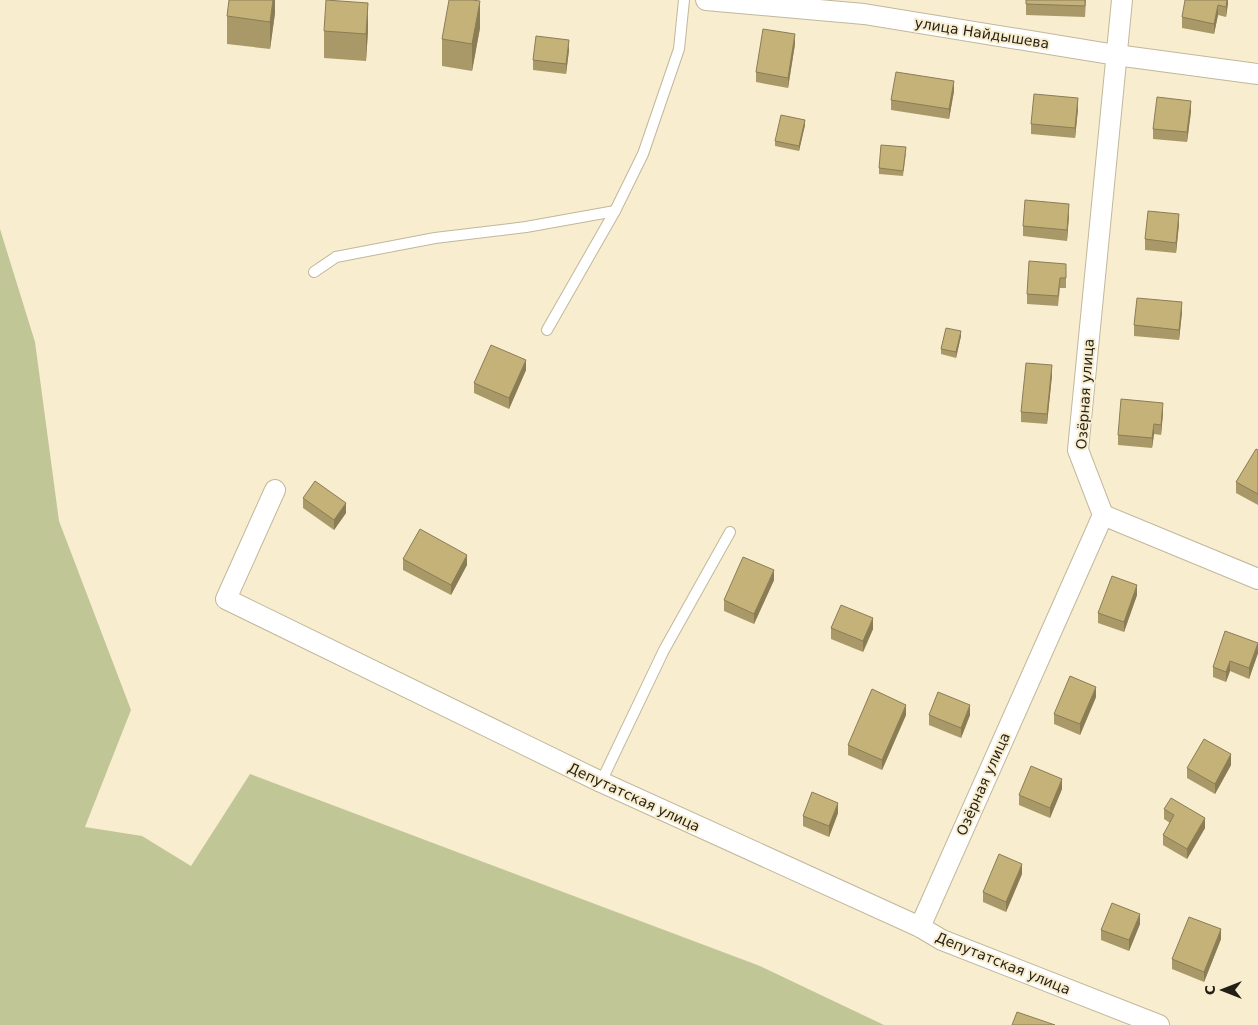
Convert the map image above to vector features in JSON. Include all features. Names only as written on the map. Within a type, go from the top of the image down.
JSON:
[{"type":"street","name":"улица Найдышева","points":[[706,0],[864,7],[1116,55],[1258,74]]},
{"type":"street","name":"Озёрная улица","points":[[920,927],[1103,515],[1078,450],[1122,0]]},
{"type":"street","name":"Депутатская улица","points":[[275,490],[226,599],[601,782],[920,927],[942,940],[1159,1025]]},
{"type":"street","points":[[1103,515],[1258,579]]},
{"type":"lane","points":[[547,330],[615,211],[643,154],[679,49],[684,0]]},
{"type":"lane","points":[[314,272],[336,257],[435,238],[526,227],[615,211]]},
{"type":"lane","points":[[601,782],[664,650],[730,532]]},
{"type":"green space","points":[[0,229],[35,342],[59,521],[131,710],[85,827],[142,836],[191,866],[250,774],[760,966],[884,1025],[0,1025]]},
{"type":"building","points":[[229,0],[273,0],[270,22],[227,16]]},
{"type":"building","points":[[326,0],[368,3],[366,34],[324,31]]},
{"type":"building","points":[[449,0],[480,1],[472,44],[442,39]]},
{"type":"building","points":[[1026,0],[1085,0],[1085,6],[1026,4]]},
{"type":"building","points":[[1185,0],[1227,0],[1226,7],[1218,5],[1214,24],[1182,17]]},
{"type":"building","points":[[763,29],[795,34],[788,78],[756,72]]},
{"type":"building","points":[[536,36],[569,40],[566,64],[533,60]]},
{"type":"building","points":[[896,72],[954,81],[949,109],[891,100]]},
{"type":"building","points":[[1034,94],[1078,98],[1075,128],[1031,124]]},
{"type":"building","points":[[1157,97],[1191,101],[1187,132],[1153,129]]},
{"type":"building","points":[[781,115],[805,120],[799,146],[775,141]]},
{"type":"building","points":[[881,145],[906,147],[903,171],[879,168]]},
{"type":"building","points":[[1025,200],[1069,204],[1067,230],[1023,226]]},
{"type":"building","points":[[1148,211],[1179,214],[1176,243],[1145,239]]},
{"type":"building","points":[[1029,261],[1066,264],[1066,278],[1060,278],[1058,296],[1027,294]]},
{"type":"building","points":[[1137,298],[1182,302],[1179,330],[1134,325]]},
{"type":"building","points":[[946,328],[961,331],[956,352],[941,349]]},
{"type":"building","points":[[491,345],[526,360],[509,398],[474,383]]},
{"type":"building","points":[[1026,363],[1052,365],[1047,414],[1021,412]]},
{"type":"building","points":[[1121,399],[1163,403],[1161,425],[1154,424],[1152,438],[1118,435]]},
{"type":"building","points":[[1256,449],[1258,450],[1258,494],[1236,482]]},
{"type":"building","points":[[315,481],[346,503],[334,520],[303,498]]},
{"type":"building","points":[[420,529],[467,555],[451,585],[403,559]]},
{"type":"building","points":[[743,557],[774,570],[754,614],[724,600]]},
{"type":"building","points":[[1112,576],[1137,585],[1124,622],[1098,613]]},
{"type":"building","points":[[841,605],[873,618],[863,641],[831,628]]},
{"type":"building","points":[[1225,631],[1258,643],[1249,668],[1230,661],[1226,672],[1213,667]]},
{"type":"building","points":[[1070,676],[1096,687],[1080,724],[1054,714]]},
{"type":"building","points":[[872,689],[906,705],[882,760],[848,745]]},
{"type":"building","points":[[938,692],[970,705],[961,728],[929,715]]},
{"type":"building","points":[[1204,739],[1231,754],[1215,784],[1187,768]]},
{"type":"building","points":[[1031,766],[1062,779],[1050,808],[1019,795]]},
{"type":"building","points":[[812,792],[838,803],[829,826],[803,816]]},
{"type":"building","points":[[1171,798],[1205,818],[1187,849],[1163,835],[1174,815],[1164,809]]},
{"type":"building","points":[[999,854],[1022,864],[1006,902],[983,892]]},
{"type":"building","points":[[1112,903],[1140,914],[1129,940],[1101,930]]},
{"type":"building","points":[[1189,917],[1221,929],[1204,972],[1172,959]]},
{"type":"building","points":[[1017,1012],[1055,1025],[1012,1025]]}]
